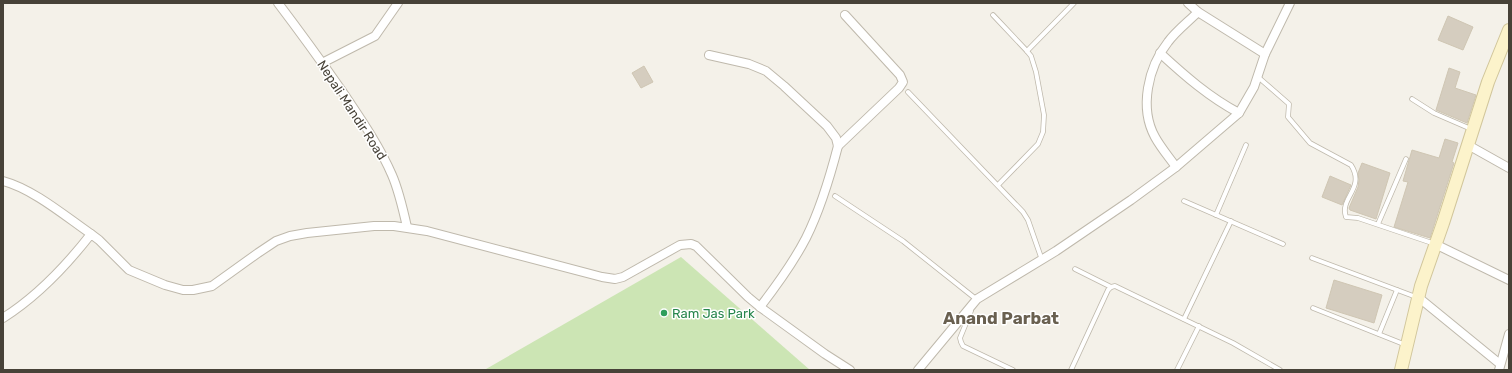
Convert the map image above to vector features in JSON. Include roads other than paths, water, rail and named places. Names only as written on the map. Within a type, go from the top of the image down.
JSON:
[{"type":"street","name":"Nepali Mandir Road","points":[[278,3],[355,110],[384,157],[393,176],[407,227]]},
{"type":"street","points":[[322,63],[376,36],[398,3]]},
{"type":"street","points":[[1188,3],[1198,12],[1265,54]]},
{"type":"street","points":[[918,370],[975,301],[1042,260],[1131,200],[1176,167],[1239,113],[1254,88],[1265,54],[1290,3]]},
{"type":"street","points":[[1176,167],[1155,137],[1150,124],[1147,100],[1151,73],[1160,53],[1174,34],[1198,12]]},
{"type":"street","points":[[760,307],[784,275],[809,232],[819,210],[838,146],[899,88],[903,82],[900,75],[844,15]]},
{"type":"street","points":[[1401,370],[1418,297],[1488,82],[1509,30]]},
{"type":"street","points":[[1160,53],[1194,84],[1221,104],[1239,113]]},
{"type":"street","points":[[709,55],[749,64],[766,71],[833,132],[838,146]]},
{"type":"street","points":[[1468,145],[1509,168]]},
{"type":"street","points":[[3,181],[29,191],[91,234],[129,270],[165,285],[183,290],[193,290],[212,286],[276,241],[290,236],[347,228],[394,226],[407,227],[578,271],[615,279],[623,277],[680,245],[691,244],[696,246],[760,307],[824,354],[850,370]]},
{"type":"street","points":[[3,318],[31,298],[62,270],[91,234]]},
{"type":"street","points":[[1435,244],[1509,280]]},
{"type":"street","points":[[1418,297],[1500,367],[1509,334]]},
{"type":"lane","points":[[1027,51],[1074,3]]},
{"type":"lane","points":[[993,15],[1027,51],[1034,64],[1044,115],[1043,132],[1038,144],[998,185]]},
{"type":"lane","points":[[1258,77],[1289,104],[1288,117],[1310,143],[1351,165],[1354,169],[1356,184],[1344,208],[1346,216],[1378,224],[1435,244]]},
{"type":"lane","points":[[908,92],[1024,212],[1042,260]]},
{"type":"lane","points":[[1412,99],[1434,112],[1473,129]]},
{"type":"lane","points":[[1216,215],[1246,145]]},
{"type":"lane","points":[[1378,224],[1406,159]]},
{"type":"lane","points":[[835,196],[903,241],[975,301],[960,338],[961,342],[964,346],[1013,370]]},
{"type":"lane","points":[[1184,201],[1283,244]]},
{"type":"lane","points":[[1184,319],[1231,221]]},
{"type":"lane","points":[[1312,258],[1418,297]]},
{"type":"lane","points":[[1075,269],[1111,287],[1118,287],[1199,326],[1233,343],[1280,370]]},
{"type":"lane","points":[[1072,370],[1108,290],[1111,287]]},
{"type":"lane","points":[[1379,334],[1397,290]]},
{"type":"lane","points":[[1313,308],[1407,345]]},
{"type":"lane","points":[[1177,370],[1199,326]]},
{"type":"place","name":"Ram Jas Park","points":[[664,313]]},
{"type":"district","name":"Anand Parbat","points":[[1001,318]]}]
